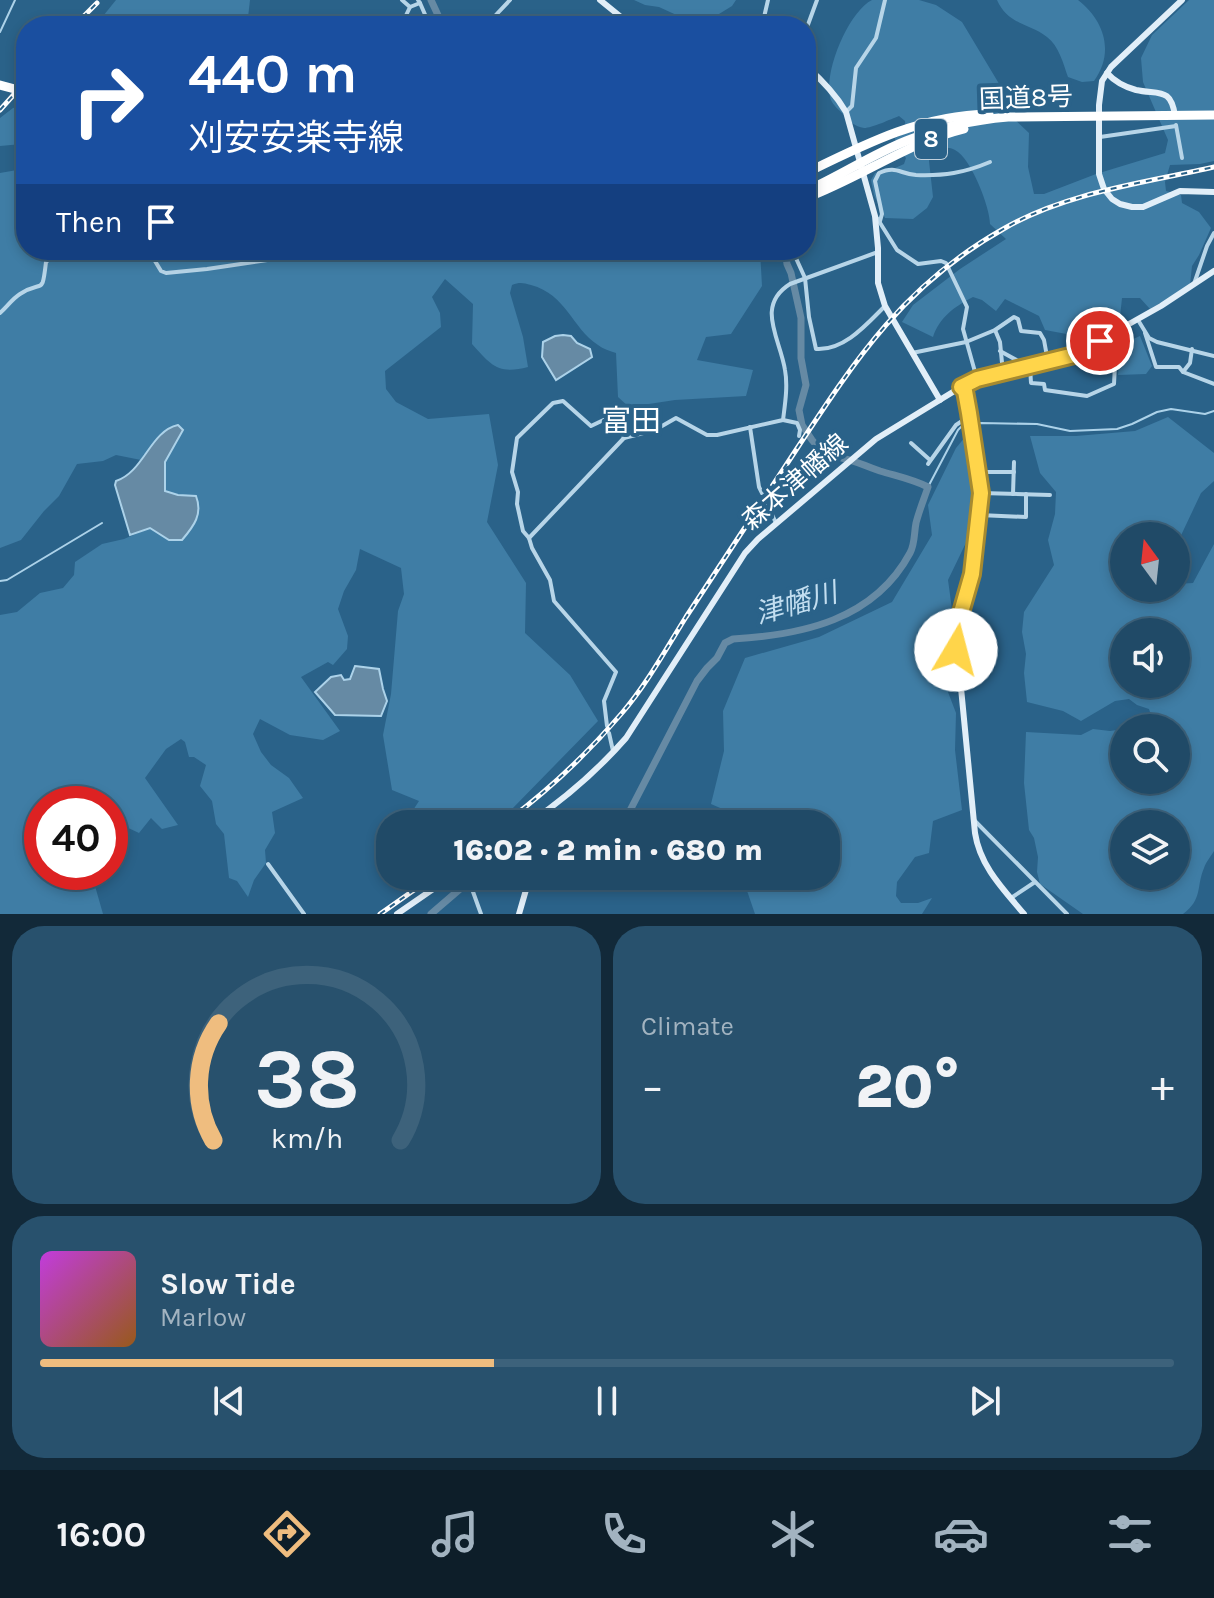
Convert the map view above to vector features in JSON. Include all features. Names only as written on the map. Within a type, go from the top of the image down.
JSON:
[{"type":"highway","points":[[816,168],[857,148],[930,121],[968,114],[1008,117]]},
{"type":"highway","name":"国道8号","points":[[816,191],[907,140],[975,121],[1008,117],[1176,121],[1214,115]]},
{"type":"highway","name":"8","points":[[816,192],[910,147],[952,132],[999,122],[1058,118]]},
{"type":"main road","points":[[600,0],[620,16]]},
{"type":"main road","points":[[1182,0],[1118,59],[1102,81],[1099,105],[1100,177],[1112,199],[1132,207],[1143,207],[1180,191],[1214,192]]},
{"type":"main road","points":[[1107,73],[1138,91],[1166,95],[1171,100],[1176,121]]},
{"type":"main road","points":[[816,74],[838,97],[857,148],[878,219],[878,283],[885,306],[940,400]]},
{"type":"main road","name":"森本津幡線","points":[[548,810],[613,753],[639,721],[745,553],[856,455],[876,439],[961,387],[977,379],[1074,355],[1138,320],[1214,271]]},
{"type":"main road","points":[[961,387],[965,391],[971,422],[981,493],[972,574],[956,636],[973,819],[981,858],[1024,914]]},
{"type":"main road","points":[[397,914],[432,890]]},
{"type":"main road","points":[[519,914],[526,890]]},
{"type":"street","points":[[402,0],[410,7]]},
{"type":"street","points":[[495,16],[510,0]]},
{"type":"street","points":[[846,112],[852,106],[856,68],[876,38],[885,0]]},
{"type":"street","points":[[406,16],[410,7],[419,2]]},
{"type":"street","points":[[1100,135],[1176,121],[1182,158]]},
{"type":"street","points":[[977,379],[963,326],[967,307],[946,263],[918,264],[897,250],[878,219],[882,214],[875,181],[879,173],[892,168],[911,175],[944,175],[968,171],[990,162]]},
{"type":"street","points":[[1193,286],[1214,233]]},
{"type":"street","points":[[783,420],[786,374],[771,317],[774,299],[783,288],[802,279],[878,252]]},
{"type":"street","points":[[0,313],[17,296],[43,284],[48,260]]},
{"type":"street","points":[[154,260],[166,273],[267,260]]},
{"type":"street","points":[[796,260],[816,349],[855,337],[885,306]]},
{"type":"street","points":[[912,353],[966,342],[1016,317],[1021,331],[1040,333],[1049,363]]},
{"type":"street","points":[[1138,320],[1156,367],[1179,367],[1183,372],[1214,384]]},
{"type":"street","points":[[995,330],[1000,342],[1003,373]]},
{"type":"street","points":[[1145,333],[1157,342],[1214,356]]},
{"type":"street","points":[[1030,367],[1031,383],[1044,384],[1045,390],[1087,396],[1114,384],[1115,365],[1100,341]]},
{"type":"street","points":[[1183,372],[1190,363],[1192,349]]},
{"type":"street","points":[[1000,351],[1020,362],[1021,369]]},
{"type":"street","points":[[607,726],[604,701],[616,672],[554,601],[550,580],[523,531],[512,472],[517,438],[553,403],[563,401],[591,426],[614,415],[624,438]]},
{"type":"street","points":[[529,538],[624,438],[655,430],[676,418],[707,435],[783,420],[797,423],[799,436]]},
{"type":"street","points":[[911,443],[929,462],[956,425],[962,421],[971,422]]},
{"type":"street","points":[[750,427],[762,493]]},
{"type":"street","points":[[1013,494],[1014,462]]},
{"type":"street","points":[[978,472],[1014,472]]},
{"type":"street","points":[[981,493],[1050,495]]},
{"type":"street","points":[[979,515],[1026,517],[1026,494]]},
{"type":"street","points":[[767,504],[776,523]]},
{"type":"street","points":[[609,733],[613,753]]},
{"type":"street","points":[[973,819],[1067,914]]},
{"type":"street","points":[[268,864],[301,913]]},
{"type":"street","points":[[1011,898],[1035,882]]},
{"type":"street","points":[[472,890],[481,914]]},
{"type":"shaded area","points":[[116,0],[250,0],[248,16],[103,16]]},
{"type":"shaded area","points":[[634,0],[736,0],[719,14],[701,16],[679,16],[659,7]]},
{"type":"shaded area","points":[[872,0],[919,0],[936,5],[962,22],[1001,87],[1012,117],[1029,133],[1028,167],[1034,194],[1044,194],[1165,153],[1168,140],[1143,82],[1141,58],[1152,35],[1189,0],[1214,0],[1214,161],[1170,165],[1165,182],[1166,191],[1181,195],[1182,203],[1199,212],[1211,228],[1192,266],[1190,285],[1150,309],[1140,298],[1122,298],[1120,317],[1115,323],[1096,319],[1072,335],[1045,330],[1039,316],[1005,299],[996,311],[973,297],[948,313],[933,337],[902,322],[913,305],[1006,239],[990,224],[973,172],[961,155],[949,148],[930,152],[933,197],[927,208],[913,219],[885,218],[871,180],[875,173],[904,164],[906,158],[898,149],[895,138],[906,133],[905,121],[899,116],[867,128],[858,126],[833,104],[829,89],[834,61],[846,30],[854,17]]},
{"type":"shaded area","points":[[997,0],[1078,0],[1094,17],[1104,37],[1104,59],[1094,81],[1082,82],[1068,77],[1055,45],[1040,32],[1013,19]]},
{"type":"shaded area","points":[[16,107],[16,145],[0,146],[0,118]]},
{"type":"shaded area","points":[[16,170],[16,260],[761,260],[762,286],[731,334],[706,337],[697,360],[753,370],[746,396],[675,400],[629,407],[618,397],[616,353],[602,348],[589,338],[553,296],[522,283],[512,285],[510,293],[528,367],[502,369],[490,363],[472,344],[473,304],[445,279],[432,297],[440,313],[441,327],[385,371],[386,389],[396,402],[428,419],[489,414],[498,465],[487,522],[526,583],[525,633],[570,675],[598,721],[512,809],[413,810],[419,801],[392,790],[383,735],[391,694],[398,611],[404,594],[401,568],[360,549],[356,570],[338,609],[348,636],[347,649],[333,665],[328,662],[301,677],[340,731],[323,740],[290,735],[260,719],[253,734],[271,765],[289,778],[303,798],[272,812],[275,833],[265,850],[266,863],[254,880],[248,897],[237,881],[229,878],[224,834],[216,824],[212,801],[200,786],[206,765],[189,757],[185,742],[181,739],[166,749],[145,778],[178,825],[162,829],[151,818],[139,833],[128,828],[128,786],[24,786],[24,890],[96,890],[103,914],[0,914],[0,615],[17,612],[40,593],[63,588],[74,575],[75,562],[102,544],[150,528],[169,540],[196,496],[165,491],[165,462],[144,454],[141,460],[116,455],[103,461],[77,464],[59,496],[21,540],[0,548],[0,173]]},
{"type":"shaded area","points":[[563,335],[571,336],[590,349],[592,357],[556,380],[542,357],[543,342]]},
{"type":"shaded area","points":[[1140,336],[1152,366],[1146,374],[1118,375],[1119,363],[1110,349]]},
{"type":"shaded area","points":[[1168,417],[1214,453],[1214,481],[1201,493],[1187,522],[1110,522],[1110,602],[1190,602],[1190,583],[1193,583],[1214,544],[1214,851],[1204,868],[1194,903],[1183,914],[1083,914],[1040,884],[1037,872],[1038,857],[1029,830],[1024,783],[1026,732],[1081,735],[1093,729],[1110,731],[1110,794],[1190,794],[1190,714],[1151,714],[1149,709],[1129,699],[1115,701],[1081,721],[1063,711],[1027,702],[1026,654],[1022,632],[1024,612],[1054,565],[1048,540],[1055,514],[1056,492],[1040,473],[1030,436],[1135,431]]},
{"type":"shaded area","points":[[178,425],[183,430],[165,462],[165,491],[196,496],[196,520],[182,540],[169,540],[150,528],[130,535],[116,481],[134,469],[160,435]]},
{"type":"shaded area","points":[[966,436],[970,441],[976,522],[948,580],[953,617],[935,658],[956,713],[955,750],[962,810],[933,821],[929,853],[915,857],[897,882],[896,896],[901,903],[918,903],[932,898],[922,914],[755,914],[747,890],[840,890],[840,810],[725,810],[711,804],[724,751],[723,711],[745,658],[819,637],[892,602],[932,535],[928,505],[956,448]]},
{"type":"shaded area","points":[[355,666],[379,669],[387,701],[381,716],[335,715],[315,692],[331,677],[341,675],[344,680],[350,679]]},
{"type":"waterway","points":[[0,32],[15,0]]},
{"type":"waterway","name":"津幡川","points":[[431,0],[438,16]]},
{"type":"waterway","name":"津幡川","points":[[630,810],[697,681],[717,658],[725,643],[733,639],[810,628],[856,609],[895,576],[913,546],[916,523],[928,487],[853,461],[825,455],[802,425],[799,410],[806,385],[801,358],[801,318],[786,260]]},
{"type":"waterway","points":[[928,487],[961,427],[981,423],[1037,424],[1070,431],[1117,429],[1171,409],[1205,414],[1214,411]]},
{"type":"waterway","points":[[0,581],[7,580],[102,523]]},
{"type":"waterway","name":"津幡川","points":[[431,914],[459,890]]},
{"type":"railway","points":[[84,16],[97,3]]},
{"type":"railway","points":[[0,110],[16,92]]},
{"type":"railway","points":[[521,810],[566,772],[631,702],[840,384],[911,298],[970,250],[1029,216],[1080,197],[1214,167]]},
{"type":"railway","points":[[380,914],[414,890]]},
{"type":"district","name":"富田","points":[[631,421]]},
{"type":"route","points":[[956,650],[958,623],[972,574],[981,493],[965,391],[961,387],[977,379],[1074,355],[1100,341]]}]
